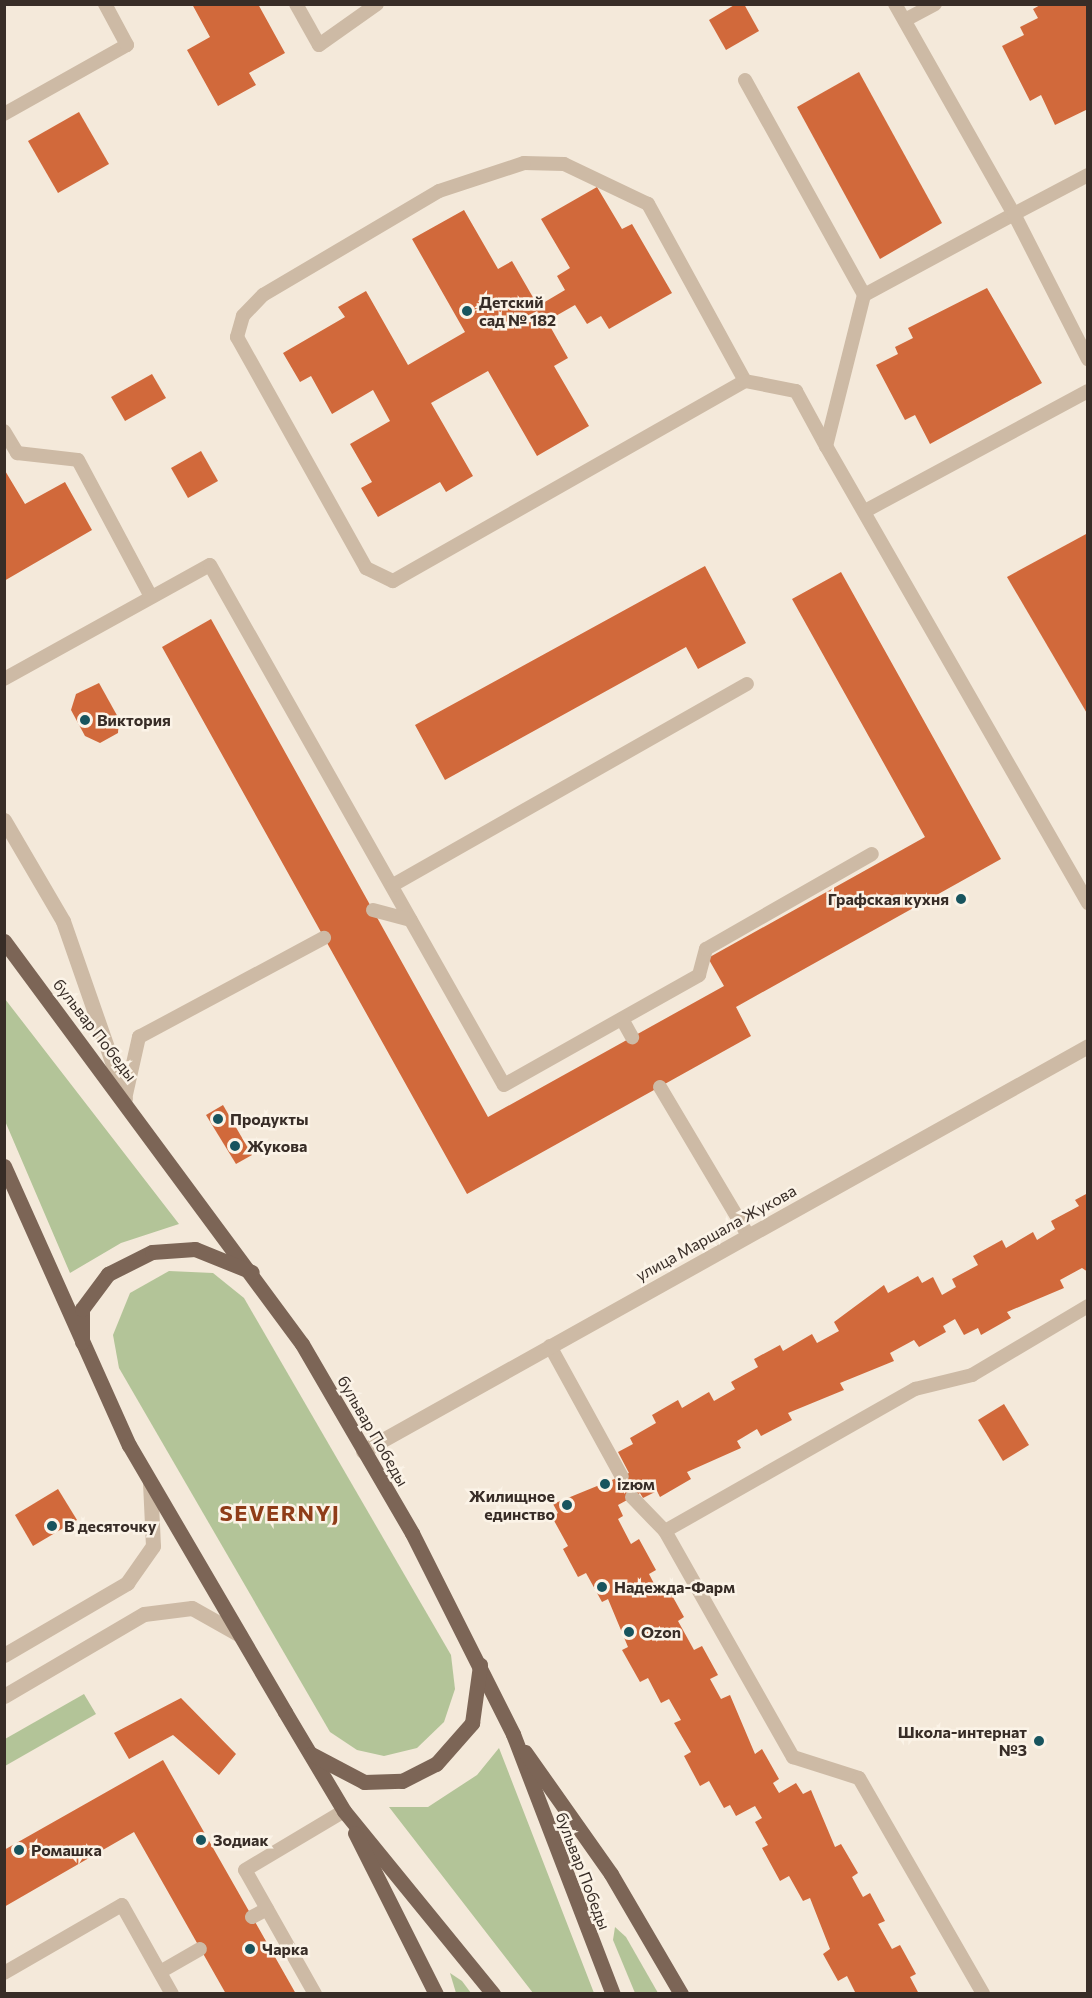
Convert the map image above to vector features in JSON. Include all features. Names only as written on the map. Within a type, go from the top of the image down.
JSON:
[{"type":"main road","name":"бульвар Победы","points":[[4,941],[125,1099],[302,1344],[480,1665],[513,1734],[613,1994]]},
{"type":"main road","points":[[6,1172],[82,1349],[150,1482],[345,1811],[436,1994]]},
{"type":"main road","points":[[82,1349],[82,1309],[108,1274],[152,1252],[195,1250],[252,1272]]},
{"type":"main road","points":[[310,1754],[364,1782],[402,1781],[436,1764],[472,1723],[480,1665]]},
{"type":"main road","points":[[513,1734],[611,1874],[681,1994]]},
{"type":"main road","points":[[345,1811],[493,1994]]},
{"type":"street","points":[[4,820],[63,921],[125,1099]]},
{"type":"street","name":"улица Маршала Жукова","points":[[363,1451],[1088,1046]]},
{"type":"street","points":[[4,1655],[127,1583],[153,1546],[150,1482]]},
{"type":"street","points":[[4,1696],[144,1614],[192,1608],[240,1635]]},
{"type":"lane","points":[[4,114],[127,45],[105,4]]},
{"type":"lane","points":[[296,4],[319,45],[377,4]]},
{"type":"lane","points":[[895,4],[1014,214],[1088,359]]},
{"type":"lane","points":[[905,20],[935,4]]},
{"type":"lane","points":[[745,80],[864,295],[826,446]]},
{"type":"lane","points":[[745,381],[648,204],[564,164],[524,164],[439,191],[263,296],[243,316],[237,337],[366,568],[393,581],[745,381],[796,391],[826,446],[867,510],[1088,903]]},
{"type":"lane","points":[[864,295],[1088,175]]},
{"type":"lane","points":[[867,510],[1088,391]]},
{"type":"lane","points":[[4,431],[17,453],[78,460],[151,597]]},
{"type":"lane","points":[[4,679],[210,565],[393,885],[504,1085],[699,975],[706,949],[872,854]]},
{"type":"lane","points":[[393,885],[747,684]]},
{"type":"lane","points":[[373,910],[411,920]]},
{"type":"lane","points":[[125,1099],[139,1037],[324,938]]},
{"type":"lane","points":[[622,1019],[632,1037]]},
{"type":"lane","points":[[660,1087],[748,1235]]},
{"type":"lane","points":[[665,1530],[915,1389],[972,1375],[1088,1306]]},
{"type":"lane","points":[[550,1346],[622,1477]]},
{"type":"lane","points":[[632,1497],[665,1530],[793,1757],[859,1778],[983,1994]]},
{"type":"lane","points":[[315,1994],[245,1870],[345,1811]]},
{"type":"lane","points":[[4,1973],[122,1905],[172,1994]]},
{"type":"lane","points":[[252,1917],[267,1909]]},
{"type":"lane","points":[[160,1972],[200,1948]]},
{"type":"green space","points":[[5,999],[179,1224],[121,1243],[70,1273],[5,1121]]},
{"type":"green space","points":[[169,1271],[213,1273],[244,1298],[451,1655],[455,1689],[444,1722],[417,1748],[384,1756],[357,1750],[330,1732],[119,1368],[113,1335],[130,1293]]},
{"type":"green space","points":[[84,1694],[96,1714],[5,1766],[5,1739]]},
{"type":"green space","points":[[499,1748],[594,1993],[533,1993],[389,1807],[428,1807],[477,1775]]},
{"type":"green space","points":[[615,1927],[626,1937],[658,1993],[635,1993],[613,1940]]},
{"type":"green space","points":[[450,1973],[462,1981],[471,1993],[456,1993]]},
{"type":"building","points":[[192,4],[258,4],[285,53],[249,73],[256,85],[218,106],[187,50],[210,37]]},
{"type":"building","points":[[736,4],[744,4],[759,31],[726,50],[709,20]]},
{"type":"building","points":[[1042,4],[1088,4],[1088,109],[1055,125],[1041,95],[1030,101],[1002,46],[1024,35],[1020,27],[1038,18],[1033,9]]},
{"type":"building","points":[[859,72],[942,223],[880,259],[797,107]]},
{"type":"building","points":[[79,112],[109,164],[58,193],[28,141]]},
{"type":"building","points":[[597,187],[622,229],[632,224],[672,293],[609,329],[601,316],[587,324],[575,305],[547,321],[568,358],[554,366],[589,426],[537,456],[488,371],[431,403],[473,476],[446,492],[440,482],[378,517],[361,488],[372,482],[350,444],[390,421],[373,390],[332,414],[311,376],[300,382],[283,353],[345,317],[338,307],[366,291],[408,365],[465,332],[412,239],[464,210],[498,269],[512,261],[538,306],[565,290],[557,276],[570,268],[541,219]]},
{"type":"building","points":[[987,288],[1042,383],[930,444],[915,415],[905,420],[876,365],[898,354],[895,347],[913,338],[908,328]]},
{"type":"building","points":[[152,374],[166,398],[125,421],[111,397]]},
{"type":"building","points":[[201,451],[218,481],[188,498],[171,468]]},
{"type":"building","points":[[4,469],[25,504],[65,482],[92,530],[4,581]]},
{"type":"building","points":[[1088,533],[1088,715],[1007,577]]},
{"type":"building","points":[[705,566],[746,643],[698,669],[686,647],[445,780],[415,725]]},
{"type":"building","points":[[841,572],[1001,859],[736,1007],[751,1036],[467,1194],[162,647],[211,619],[488,1117],[724,986],[708,958],[925,837],[792,599]]},
{"type":"building","points":[[99,683],[119,719],[118,733],[100,743],[85,736],[71,710],[76,694]]},
{"type":"building","points":[[223,1105],[252,1155],[236,1164],[206,1115]]},
{"type":"building","points":[[1088,1193],[1088,1272],[1082,1268],[1060,1280],[1064,1288],[1007,1312],[1011,1318],[981,1335],[978,1328],[964,1335],[955,1319],[943,1326],[946,1332],[919,1347],[914,1340],[890,1353],[894,1361],[840,1383],[844,1390],[788,1413],[792,1420],[761,1436],[757,1429],[737,1441],[741,1448],[687,1472],[691,1479],[660,1497],[657,1491],[643,1498],[640,1493],[618,1505],[623,1516],[618,1519],[631,1544],[639,1539],[656,1570],[649,1574],[660,1595],[669,1590],[684,1617],[678,1621],[694,1650],[702,1646],[718,1675],[710,1679],[721,1699],[730,1695],[755,1754],[762,1749],[779,1779],[773,1783],[779,1793],[796,1783],[803,1794],[811,1790],[835,1847],[841,1844],[858,1873],[852,1877],[863,1897],[870,1893],[885,1921],[878,1924],[892,1949],[900,1945],[916,1974],[910,1977],[919,1994],[856,1994],[847,1976],[838,1981],[823,1954],[830,1949],[810,1898],[803,1901],[789,1876],[780,1881],[762,1848],[768,1845],[755,1822],[762,1818],[755,1806],[736,1816],[730,1805],[724,1808],[709,1781],[700,1786],[684,1756],[691,1752],[674,1723],[681,1720],[669,1699],[661,1703],[648,1678],[640,1682],[622,1650],[628,1647],[608,1599],[602,1602],[586,1573],[578,1577],[563,1549],[568,1546],[552,1517],[558,1513],[553,1504],[629,1473],[618,1452],[633,1444],[630,1438],[656,1423],[652,1415],[678,1400],[682,1408],[709,1392],[714,1401],[735,1389],[731,1382],[758,1367],[754,1359],[780,1345],[783,1351],[812,1334],[817,1343],[839,1331],[834,1322],[884,1285],[888,1293],[918,1276],[922,1283],[933,1277],[942,1295],[956,1287],[952,1279],[978,1265],[973,1256],[1002,1240],[1006,1248],[1033,1232],[1037,1240],[1055,1229],[1051,1221],[1079,1206],[1075,1200]]},
{"type":"building","points":[[1004,1404],[1029,1445],[1003,1461],[978,1420]]},
{"type":"building","points":[[58,1489],[77,1520],[33,1546],[15,1515]]},
{"type":"building","points":[[181,1698],[236,1754],[219,1775],[173,1735],[129,1759],[114,1733]]},
{"type":"building","points":[[163,1760],[296,1994],[226,1994],[134,1832],[4,1907],[4,1850]]},
{"type":"place","name":"Детский сад № 182","points":[[467,311]]},
{"type":"place","name":"Виктория","points":[[85,720]]},
{"type":"place","name":"Графская кухня","points":[[961,899]]},
{"type":"place","name":"Продукты","points":[[218,1119]]},
{"type":"place","name":"Жукова","points":[[235,1146]]},
{"type":"place","name":"izюм","points":[[605,1484]]},
{"type":"place","name":"Жилищное единство","points":[[567,1505]]},
{"type":"place","name":"В десяточку","points":[[52,1526]]},
{"type":"place","name":"Надежда-Фарм","points":[[602,1587]]},
{"type":"place","name":"Ozon","points":[[629,1632]]},
{"type":"place","name":"Школа-интернат №3","points":[[1039,1741]]},
{"type":"place","name":"Зодиак","points":[[201,1840]]},
{"type":"place","name":"Ромашка","points":[[19,1850]]},
{"type":"place","name":"Чарка","points":[[250,1949]]},
{"type":"district","name":"SEVERNYJ","points":[[280,1513]]}]
